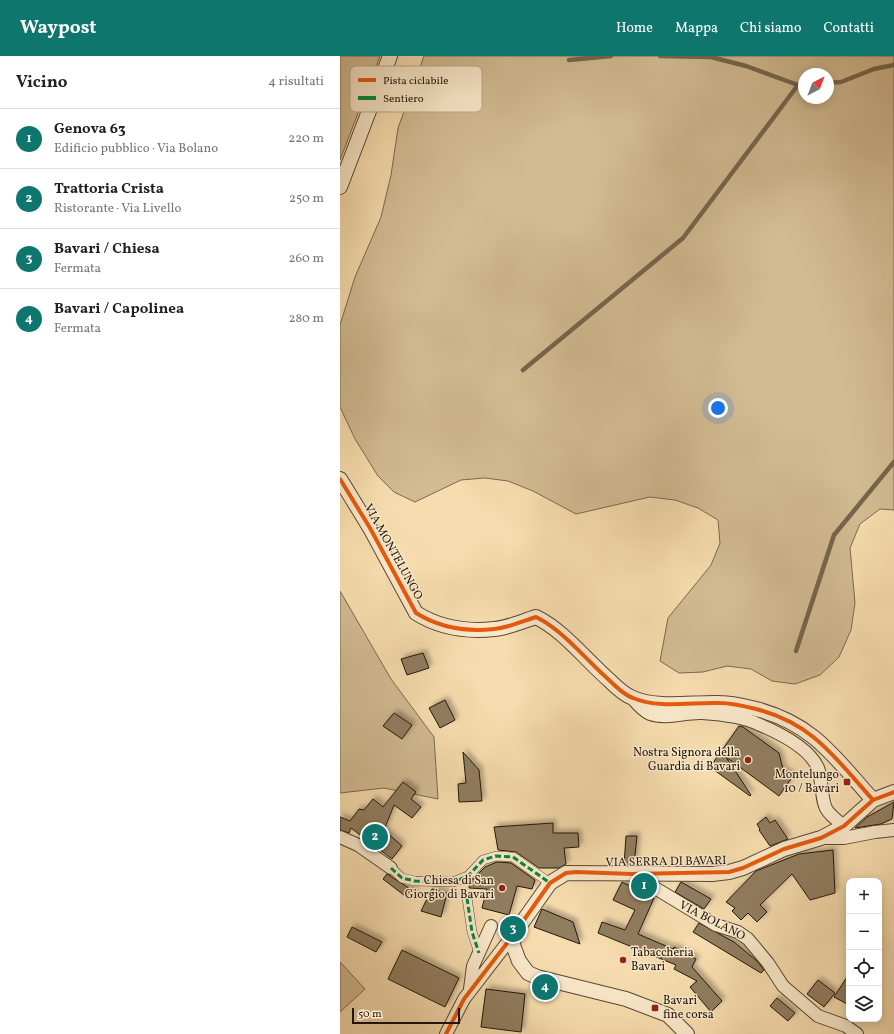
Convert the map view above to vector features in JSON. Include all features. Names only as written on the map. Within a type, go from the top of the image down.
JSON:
[{"type":"street","points":[[386,66],[390,56]]},
{"type":"street","points":[[340,187],[369,112]]},
{"type":"street","name":"VIA MONTELUNGO","points":[[340,479],[370,528],[416,614],[429,621],[452,629],[495,629],[536,617],[550,623],[589,663],[632,698],[655,704],[722,703],[775,714],[802,728],[818,739],[874,800]]},
{"type":"street","points":[[632,698],[642,709],[651,715],[702,713],[741,718],[757,723],[795,743],[818,768],[823,805],[830,815],[844,826]]},
{"type":"street","name":"VIA SERRA DI BAVARI","points":[[514,934],[550,883],[566,873],[632,874],[729,872],[744,868],[784,849],[821,838],[844,826],[874,800],[894,792]]},
{"type":"street","points":[[821,838],[844,838],[880,831],[894,830]]},
{"type":"street","points":[[340,837],[358,845],[391,868],[402,878],[415,881],[453,882],[468,876],[483,860],[496,856],[513,857],[550,883]]},
{"type":"street","name":"VIA BOLANO","points":[[632,874],[675,902],[716,925],[738,932],[748,939],[768,963],[783,986],[818,1016],[846,1026],[857,1034]]},
{"type":"street","points":[[467,898],[472,932],[479,953]]},
{"type":"street","points":[[470,991],[473,966],[491,926]]},
{"type":"street","points":[[446,1034],[464,999],[514,934]]},
{"type":"street","points":[[514,934],[513,945],[519,961],[528,973],[537,977],[626,998],[668,1015],[687,1034]]},
{"type":"shaded area","points":[[340,56],[380,56],[376,66],[350,66],[350,112],[358,112],[340,160]]},
{"type":"shaded area","points":[[424,56],[894,56],[894,510],[880,509],[860,524],[850,548],[855,603],[851,630],[839,657],[820,675],[795,684],[772,681],[751,669],[727,666],[703,672],[679,673],[660,661],[668,618],[711,565],[720,543],[718,520],[698,508],[675,500],[650,497],[576,514],[533,491],[508,481],[485,478],[461,480],[415,502],[394,492],[378,476],[355,439],[340,407],[340,325],[355,277],[381,217],[391,175],[398,128],[404,112],[482,112],[482,66],[420,66]]},
{"type":"shaded area","points":[[340,591],[391,679],[434,737],[438,799],[384,788],[340,793]]},
{"type":"shaded area","points":[[340,962],[365,989],[340,1012]]},
{"type":"building","points":[[423,653],[429,668],[407,675],[401,659]]},
{"type":"building","points":[[445,700],[455,720],[440,728],[429,708]]},
{"type":"building","points":[[394,713],[412,725],[402,739],[383,726]]},
{"type":"building","name":"Nostra Signora della Guardia di Bavari","points":[[739,726],[743,727],[779,753],[783,769],[793,776],[779,796],[726,757],[751,795],[750,796],[710,767]]},
{"type":"building","points":[[463,752],[479,770],[482,801],[459,802],[458,784],[466,783]]},
{"type":"building","points":[[403,782],[416,792],[411,799],[421,807],[412,818],[394,805],[384,830],[402,846],[392,859],[351,828],[349,833],[340,830],[340,817],[350,821],[359,809],[364,810],[373,799],[383,807]]},
{"type":"building","points":[[894,802],[892,819],[881,824],[855,828],[867,817]]},
{"type":"building","points":[[766,817],[770,823],[775,820],[788,839],[770,846],[759,830],[760,829],[757,824]]},
{"type":"building","points":[[553,823],[553,833],[578,833],[579,847],[564,848],[566,864],[559,868],[539,868],[516,852],[498,850],[494,827]]},
{"type":"building","points":[[626,836],[637,836],[634,865],[624,865]]},
{"type":"building","points":[[833,850],[835,893],[810,900],[792,874],[760,905],[767,912],[757,922],[748,913],[741,920],[732,911],[735,908],[726,902],[756,871],[799,854]]},
{"type":"building","name":"Chiesa di San Giorgio di Bavari","points":[[497,862],[511,863],[535,880],[532,889],[517,886],[509,915],[482,908],[487,889],[469,888],[470,882],[485,867]]},
{"type":"building","points":[[387,874],[415,892],[409,899],[383,879]]},
{"type":"building","points":[[622,882],[654,898],[638,934],[673,949],[674,947],[696,959],[692,967],[722,1001],[711,1012],[690,987],[697,981],[674,969],[676,965],[598,933],[602,922],[625,930],[635,910],[613,900]]},
{"type":"building","points":[[681,882],[711,899],[704,909],[675,892]]},
{"type":"building","points":[[432,889],[447,893],[441,917],[421,911]]},
{"type":"building","points":[[542,909],[573,922],[580,944],[534,927]]},
{"type":"building","points":[[699,923],[734,942],[757,961],[764,970],[761,973],[693,932]]},
{"type":"building","points":[[352,927],[382,942],[376,952],[347,937]]},
{"type":"building","points":[[402,950],[459,978],[445,1007],[388,979]]},
{"type":"building","points":[[846,979],[846,1003],[834,997]]},
{"type":"building","points":[[818,980],[835,993],[824,1007],[807,994]]},
{"type":"building","points":[[486,989],[525,994],[521,1032],[481,1027]]},
{"type":"building","points":[[777,998],[795,1013],[788,1021],[770,1006]]},
{"type":"waterway","points":[[569,60],[611,56]]},
{"type":"waterway","points":[[660,56],[711,57],[746,66],[798,85]]},
{"type":"waterway","points":[[834,83],[841,82],[874,69],[894,65]]},
{"type":"waterway","points":[[523,370],[683,238],[798,85]]},
{"type":"waterway","points":[[796,651],[834,535],[894,462]]},
{"type":"marked path","points":[[391,868],[402,878],[415,881],[453,882],[468,876],[483,860],[496,856],[513,857],[550,883]]},
{"type":"marked path","points":[[467,898],[472,932],[479,953]]},
{"type":"cycle path","points":[[340,479],[370,528],[416,613],[434,622],[454,628],[473,630],[505,627],[536,617],[565,637],[617,688],[630,697],[643,701],[665,704],[734,704],[776,715],[808,733],[822,744],[873,800]]},
{"type":"cycle path","points":[[446,1034],[464,999],[514,934],[550,883],[566,873],[632,874],[729,872],[743,868],[784,849],[821,838],[844,826],[873,800],[894,792]]},
{"type":"place","name":"Nostra Signora della Guardia di Bavari","points":[[748,760]]},
{"type":"place","name":"Montelungo 10 / Bavari","points":[[847,782]]},
{"type":"place","name":"Trattoria Crista","points":[[375,837]]},
{"type":"place","name":"Genova 63","points":[[644,886]]},
{"type":"place","name":"Chiesa di San Giorgio di Bavari","points":[[502,888]]},
{"type":"place","name":"Bavari / Chiesa","points":[[513,929]]},
{"type":"place","name":"Tabaccheria Bavari","points":[[623,960]]},
{"type":"place","name":"Bavari / Capolinea","points":[[545,987]]},
{"type":"place","name":"Bavari fine corsa","points":[[655,1008]]}]
